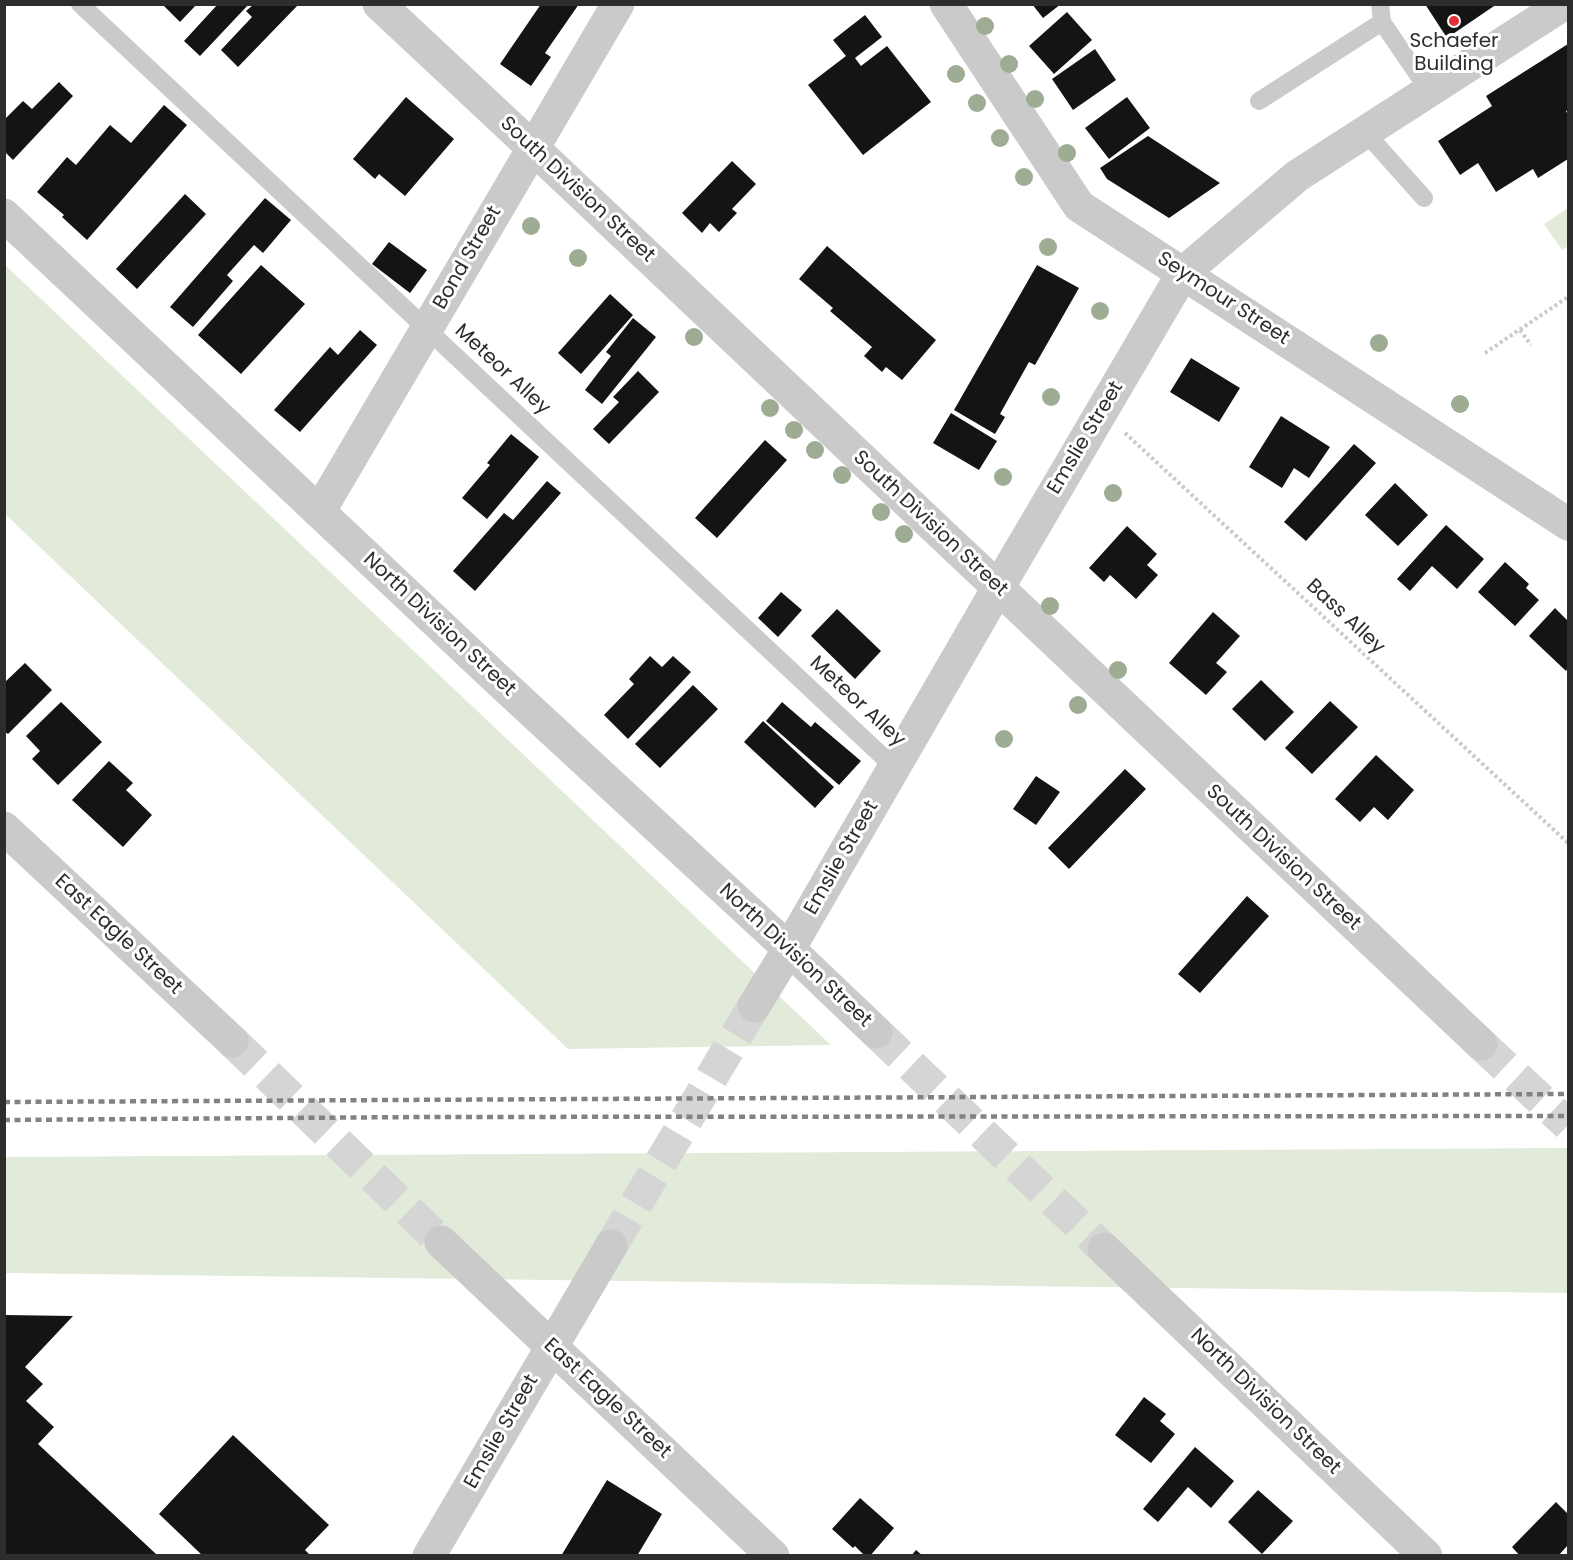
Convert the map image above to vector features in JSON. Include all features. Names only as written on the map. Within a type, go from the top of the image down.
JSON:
[{"type":"street","name":"South Division Street","points":[[379,4],[1481,1044]]},
{"type":"street","name":"Bond Street","points":[[319,512],[618,4]]},
{"type":"street","name":"Seymour Street","points":[[946,4],[1079,206],[1561,510]]},
{"type":"street","name":"Emslie Street","points":[[754,1006],[1183,273],[1297,176],[1564,4]]},
{"type":"street","name":"North Division Street","points":[[4,215],[508,690],[876,1032]]},
{"type":"street","name":"East Eagle Street","points":[[4,828],[232,1041]]},
{"type":"street","name":"East Eagle Street","points":[[441,1242],[773,1556]]},
{"type":"street","name":"Emslie Street","points":[[429,1556],[611,1246]]},
{"type":"street","name":"North Division Street","points":[[1104,1249],[1426,1556]]},
{"type":"lane","name":"Meteor Alley","points":[[80,4],[895,768]]},
{"type":"lane","points":[[1259,101],[1381,13],[1429,91]]},
{"type":"lane","points":[[1365,132],[1424,198]]},
{"type":"path","points":[[1485,353],[1569,297]]},
{"type":"path","points":[[1520,330],[1531,345]]},
{"type":"path","name":"Bass Alley","points":[[1102,412],[1569,843]]},
{"type":"green space","points":[[1568,208],[1568,246],[1562,250],[1544,224]]},
{"type":"green space","points":[[4,264],[831,1045],[568,1049],[5,514]]},
{"type":"green space","points":[[1568,1148],[1568,1293],[5,1273],[5,1157]]},
{"type":"building","points":[[162,4],[197,4],[180,22]]},
{"type":"building","points":[[218,4],[249,4],[200,56],[184,41]]},
{"type":"building","points":[[541,4],[579,4],[545,53],[551,57],[531,86],[500,64]]},
{"type":"building","points":[[1032,4],[1061,4],[1043,18]]},
{"type":"building","name":"Schaefer Building","points":[[1425,4],[1497,4],[1447,38]]},
{"type":"building","points":[[253,5],[298,5],[238,67],[221,50],[252,17],[246,11]]},
{"type":"building","points":[[1067,12],[1092,40],[1054,74],[1029,46]]},
{"type":"building","points":[[865,15],[882,37],[855,58],[861,66],[887,46],[931,102],[863,155],[808,85],[846,56],[833,40]]},
{"type":"building","points":[[1568,44],[1568,110],[1566,111],[1568,115],[1568,159],[1538,178],[1533,169],[1496,192],[1478,163],[1460,175],[1438,141],[1492,106],[1486,96]]},
{"type":"building","points":[[1095,49],[1116,80],[1073,110],[1052,79]]},
{"type":"building","points":[[59,82],[73,96],[13,160],[4,151],[4,120],[23,101],[32,109]]},
{"type":"building","points":[[406,97],[454,139],[405,196],[379,174],[375,179],[353,159]]},
{"type":"building","points":[[1127,97],[1150,128],[1109,159],[1085,128]]},
{"type":"building","points":[[164,105],[187,125],[87,240],[62,217],[64,215],[37,192],[67,157],[76,165],[110,125],[131,143]]},
{"type":"building","points":[[1148,136],[1220,183],[1169,218],[1107,179],[1100,168]]},
{"type":"building","points":[[732,161],[756,184],[732,209],[737,213],[719,232],[710,223],[702,233],[682,213]]},
{"type":"building","points":[[185,194],[206,214],[137,289],[116,269]]},
{"type":"building","points":[[265,198],[291,220],[263,253],[254,245],[227,275],[233,281],[193,327],[170,307]]},
{"type":"building","points":[[389,242],[427,270],[410,293],[372,264]]},
{"type":"building","points":[[827,246],[936,340],[902,380],[886,367],[882,372],[864,356],[872,347],[830,311],[833,308],[799,279]]},
{"type":"building","points":[[261,265],[305,304],[241,374],[198,335]]},
{"type":"building","points":[[1037,265],[1079,288],[1035,365],[1029,362],[1000,414],[1005,417],[995,434],[954,410]]},
{"type":"building","points":[[610,294],[633,315],[581,374],[558,353]]},
{"type":"building","points":[[633,318],[656,337],[602,404],[585,390],[611,356],[606,352]]},
{"type":"building","points":[[360,330],[377,345],[300,432],[274,410],[330,347],[338,355]]},
{"type":"building","points":[[1191,358],[1240,388],[1219,422],[1170,392]]},
{"type":"building","points":[[638,371],[659,392],[609,444],[593,429],[619,402],[613,397]]},
{"type":"building","points":[[951,413],[997,441],[979,470],[933,443]]},
{"type":"building","points":[[1281,416],[1330,447],[1309,478],[1294,468],[1282,488],[1249,467]]},
{"type":"building","points":[[511,434],[539,457],[487,519],[462,498],[490,465],[487,463]]},
{"type":"building","points":[[765,440],[787,460],[717,538],[695,518]]},
{"type":"building","points":[[1354,444],[1376,463],[1306,541],[1284,522]]},
{"type":"building","points":[[547,481],[561,493],[475,591],[453,571],[504,513],[513,520]]},
{"type":"building","points":[[1395,483],[1428,515],[1398,546],[1365,515]]},
{"type":"building","points":[[1446,525],[1484,559],[1457,589],[1432,566],[1410,591],[1397,579]]},
{"type":"building","points":[[1127,526],[1157,554],[1147,565],[1158,575],[1136,599],[1110,575],[1104,582],[1089,568]]},
{"type":"building","points":[[1505,562],[1529,584],[1526,588],[1539,600],[1515,626],[1478,592]]},
{"type":"building","points":[[781,592],[802,610],[778,637],[758,618]]},
{"type":"building","points":[[1555,608],[1568,621],[1568,668],[1566,671],[1529,636]]},
{"type":"building","points":[[837,609],[881,651],[855,679],[811,636]]},
{"type":"building","points":[[1213,612],[1240,636],[1216,663],[1227,672],[1206,695],[1169,663]]},
{"type":"building","points":[[650,656],[662,667],[673,656],[691,672],[628,739],[604,715],[634,684],[629,679]]},
{"type":"building","points":[[25,663],[52,690],[8,734],[4,731],[4,683]]},
{"type":"building","points":[[1261,680],[1294,712],[1265,741],[1232,709]]},
{"type":"building","points":[[693,685],[718,709],[660,768],[635,744]]},
{"type":"building","points":[[1330,701],[1358,727],[1312,774],[1285,748]]},
{"type":"building","points":[[61,702],[102,742],[58,785],[32,759],[40,751],[26,736]]},
{"type":"building","points":[[782,702],[811,727],[815,722],[861,761],[839,785],[766,721]]},
{"type":"building","points":[[763,721],[834,787],[815,808],[744,742]]},
{"type":"building","points":[[1376,755],[1414,790],[1388,820],[1374,807],[1360,822],[1335,799]]},
{"type":"building","points":[[109,761],[133,783],[126,790],[152,815],[123,847],[72,800]]},
{"type":"building","points":[[1125,769],[1146,789],[1069,869],[1048,848]]},
{"type":"building","points":[[1036,776],[1060,792],[1036,825],[1013,809]]},
{"type":"building","points":[[1247,896],[1269,916],[1200,993],[1178,974]]},
{"type":"building","points":[[4,1315],[73,1316],[25,1367],[43,1384],[26,1401],[54,1427],[38,1444],[156,1554],[155,1556],[4,1556]]},
{"type":"building","points":[[1144,1397],[1166,1414],[1160,1421],[1175,1434],[1151,1463],[1115,1435]]},
{"type":"building","points":[[233,1435],[329,1525],[305,1550],[311,1556],[203,1556],[159,1514]]},
{"type":"building","points":[[1195,1447],[1234,1481],[1211,1508],[1188,1487],[1158,1522],[1143,1509]]},
{"type":"building","points":[[607,1480],[662,1514],[637,1556],[561,1556]]},
{"type":"building","points":[[1258,1490],[1293,1521],[1262,1554],[1228,1522]]},
{"type":"building","points":[[860,1498],[894,1528],[870,1556],[865,1556],[855,1546],[853,1548],[832,1529]]},
{"type":"building","points":[[1556,1502],[1568,1514],[1568,1545],[1558,1556],[1520,1556],[1512,1547]]},
{"type":"building","points":[[916,1550],[923,1556],[911,1556]]},
{"type":"tunnel","points":[[611,1246],[754,1006]]},
{"type":"tunnel","points":[[876,1032],[1104,1249]]},
{"type":"tunnel","points":[[232,1041],[441,1242]]},
{"type":"tunnel","points":[[1481,1044],[1568,1125]]},
{"type":"railway","points":[[4,1102],[1568,1094]]},
{"type":"railway","points":[[4,1120],[423,1117],[1568,1116]]},
{"type":"place","name":"Schaefer Building","points":[[1454,21]]}]
